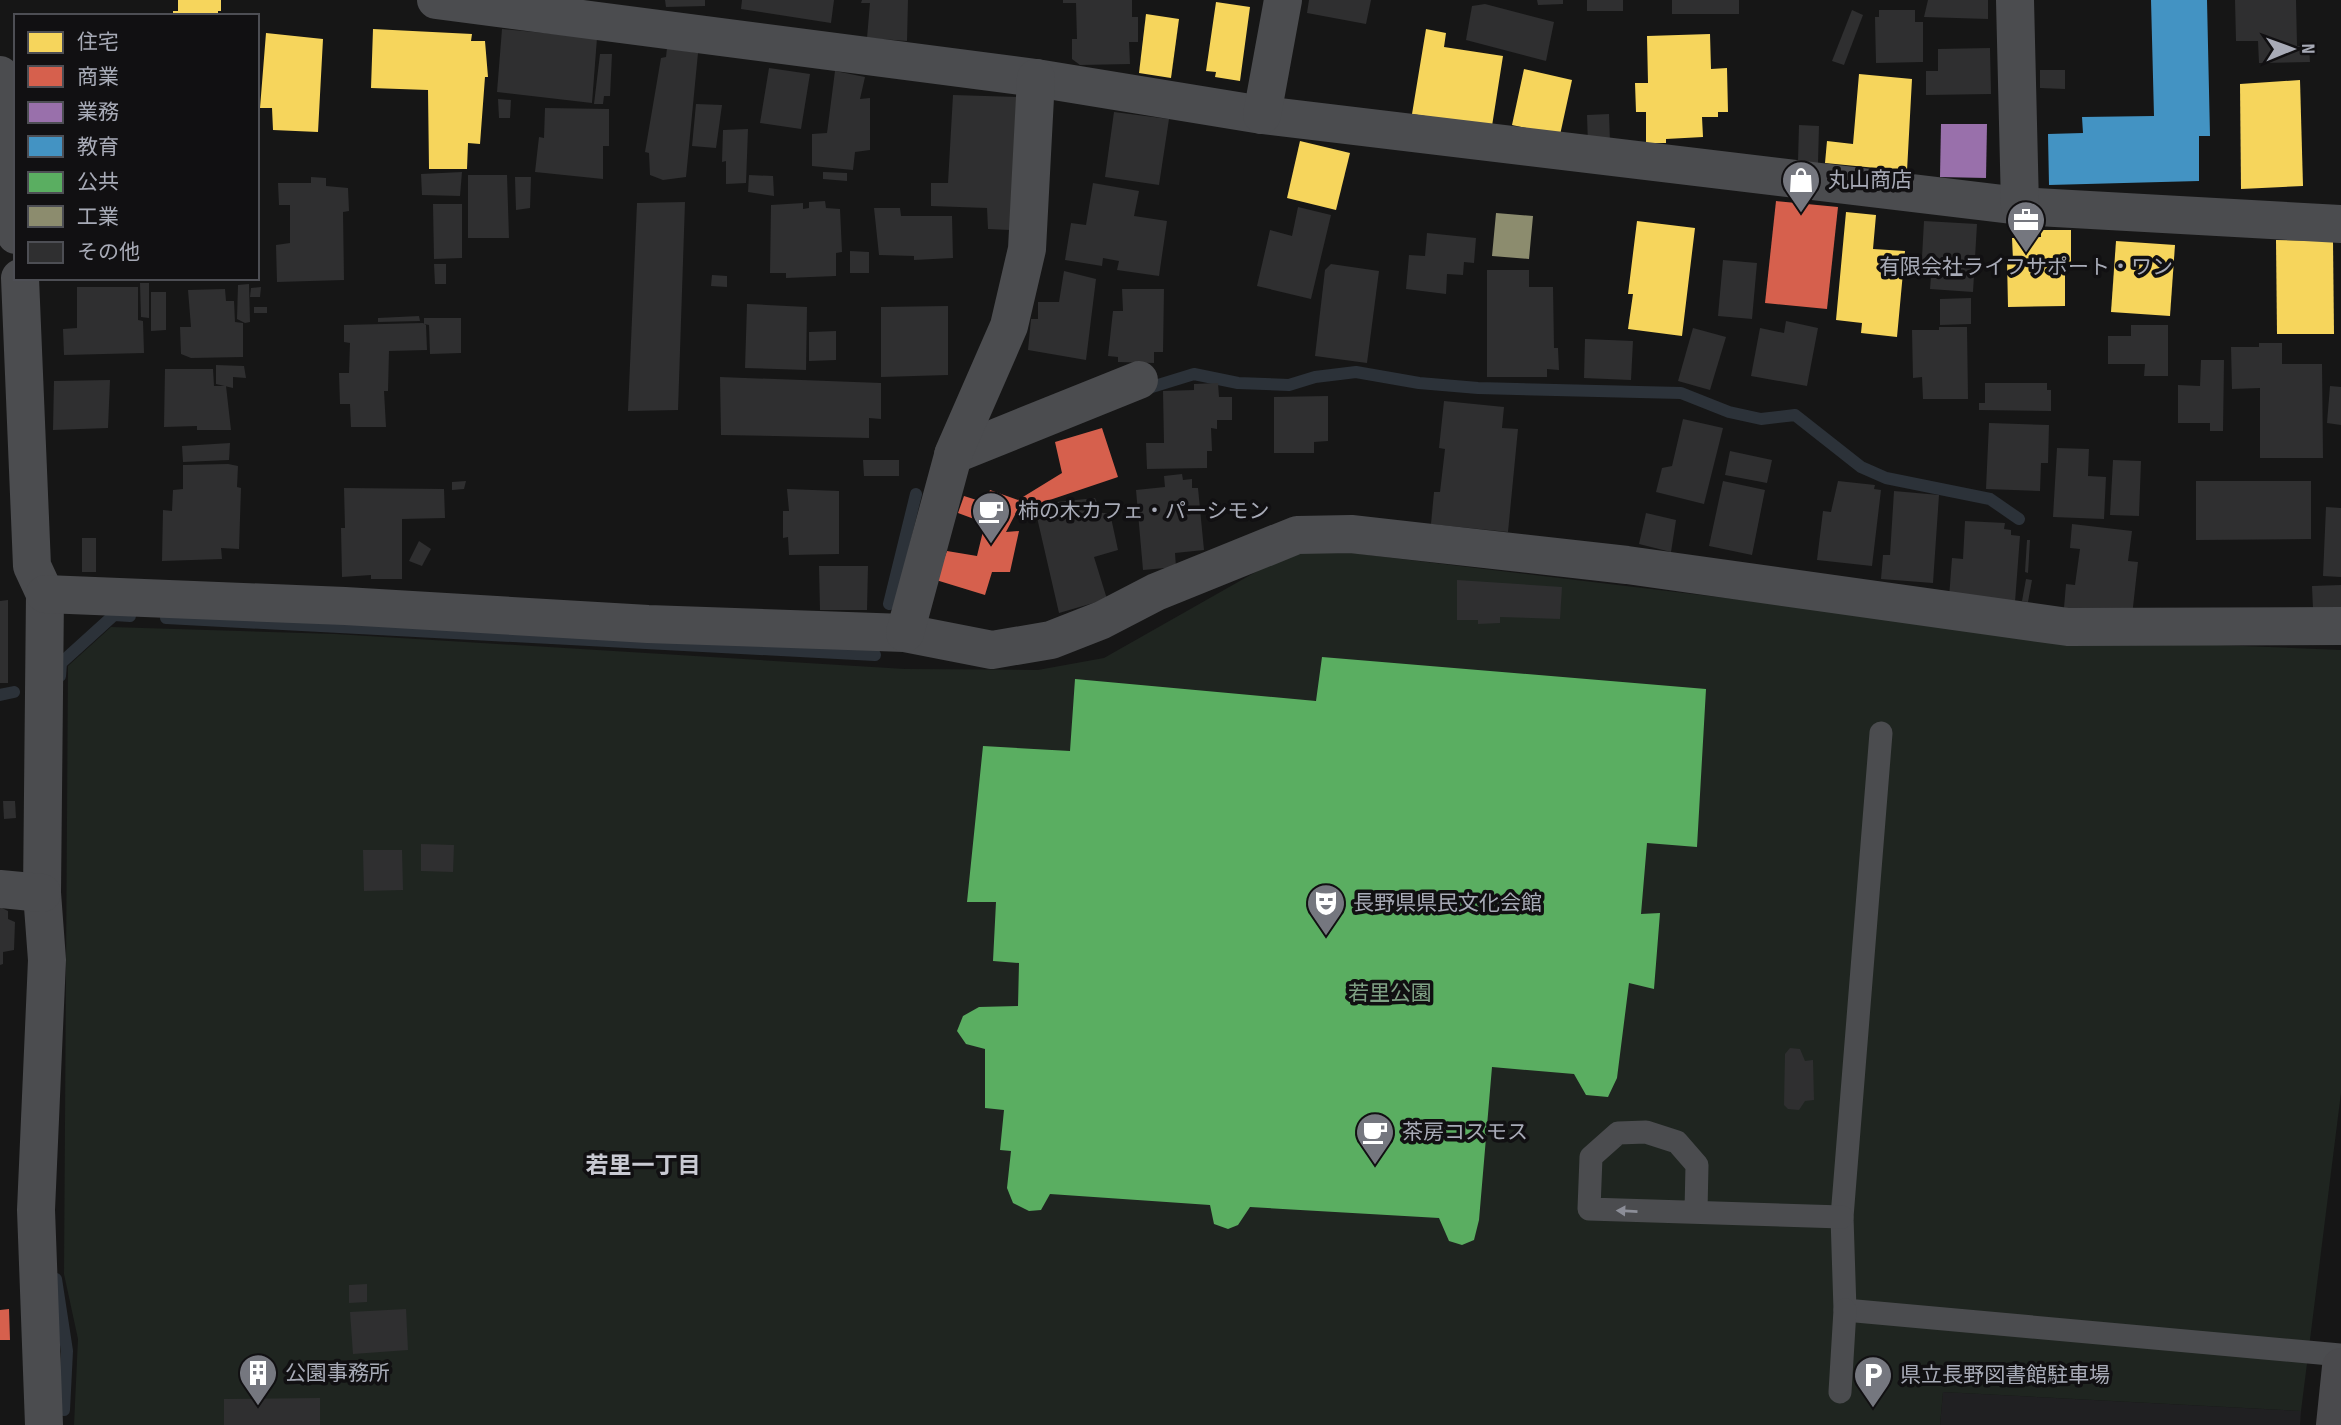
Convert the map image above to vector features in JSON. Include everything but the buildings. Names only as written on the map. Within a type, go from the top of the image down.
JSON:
[{"type":"street","points":[[436,0],[606,12],[1262,115],[2020,206],[2341,223]]},
{"type":"street","points":[[1262,115],[1283,0]]},
{"type":"street","points":[[2015,0],[2020,206]]},
{"type":"street","points":[[0,75],[14,215]]},
{"type":"street","points":[[905,633],[953,455],[1009,326],[1027,249],[1036,78]]},
{"type":"street","points":[[14,284],[32,566],[45,594],[42,893],[47,960],[36,1210],[44,1425]]},
{"type":"street","points":[[953,455],[1139,380]]},
{"type":"street","points":[[45,594],[332,606],[648,624],[905,633],[992,650],[1051,640],[1102,620],[1167,587],[1297,535],[1351,534],[1627,565],[2068,627],[2341,626]]},
{"type":"street","points":[[0,889],[42,893]]},
{"type":"street","points":[[2335,1425],[2341,1367]]},
{"type":"lane","points":[[1840,1392],[1845,1310],[1842,1217],[1881,733]]},
{"type":"lane","points":[[1696,1211],[1697,1165],[1677,1142],[1646,1132],[1618,1133],[1591,1157],[1589,1209],[1842,1217]]},
{"type":"lane","points":[[1845,1310],[2341,1355]]},
{"type":"shaded area","points":[[1943,1392],[2301,1411],[2300,1425],[1940,1425]]},
{"type":"green space","name":"若里公園","points":[[1289,553],[1352,553],[2068,639],[2341,650],[2341,1093],[2301,1411],[1943,1392],[1940,1425],[74,1425],[78,1339],[64,1274],[68,666],[111,627],[335,634],[905,669],[1038,670],[1104,658]]},
{"type":"waterway","points":[[1142,390],[1194,374],[1238,383],[1289,385],[1315,377],[1356,372],[1419,383],[1478,388],[1681,393],[1729,412],[1761,419],[1795,415],[1861,467],[1886,478],[1990,499],[2019,519]]},
{"type":"waterway","points":[[889,604],[916,494]]},
{"type":"waterway","points":[[60,676],[61,663],[114,615],[130,616]]},
{"type":"waterway","points":[[166,618],[875,655]]},
{"type":"waterway","points":[[0,695],[14,692]]},
{"type":"waterway","points":[[56,1279],[67,1351],[64,1410]]},
{"type":"place","name":"丸山商店","points":[[1801,214]]},
{"type":"place","name":"有限会社ライフサポート・ワン","points":[[2026,254]]},
{"type":"place","name":"柿の木カフェ・パーシモン","points":[[991,545]]},
{"type":"place","name":"長野県県民文化会館","points":[[1326,937]]},
{"type":"place","name":"茶房コスモス","points":[[1375,1166]]},
{"type":"place","name":"公園事務所","points":[[258,1407]]},
{"type":"place","name":"県立長野図書館駐車場","points":[[1873,1409]]},
{"type":"district","name":"若里一丁目","points":[[643,1165]]}]
